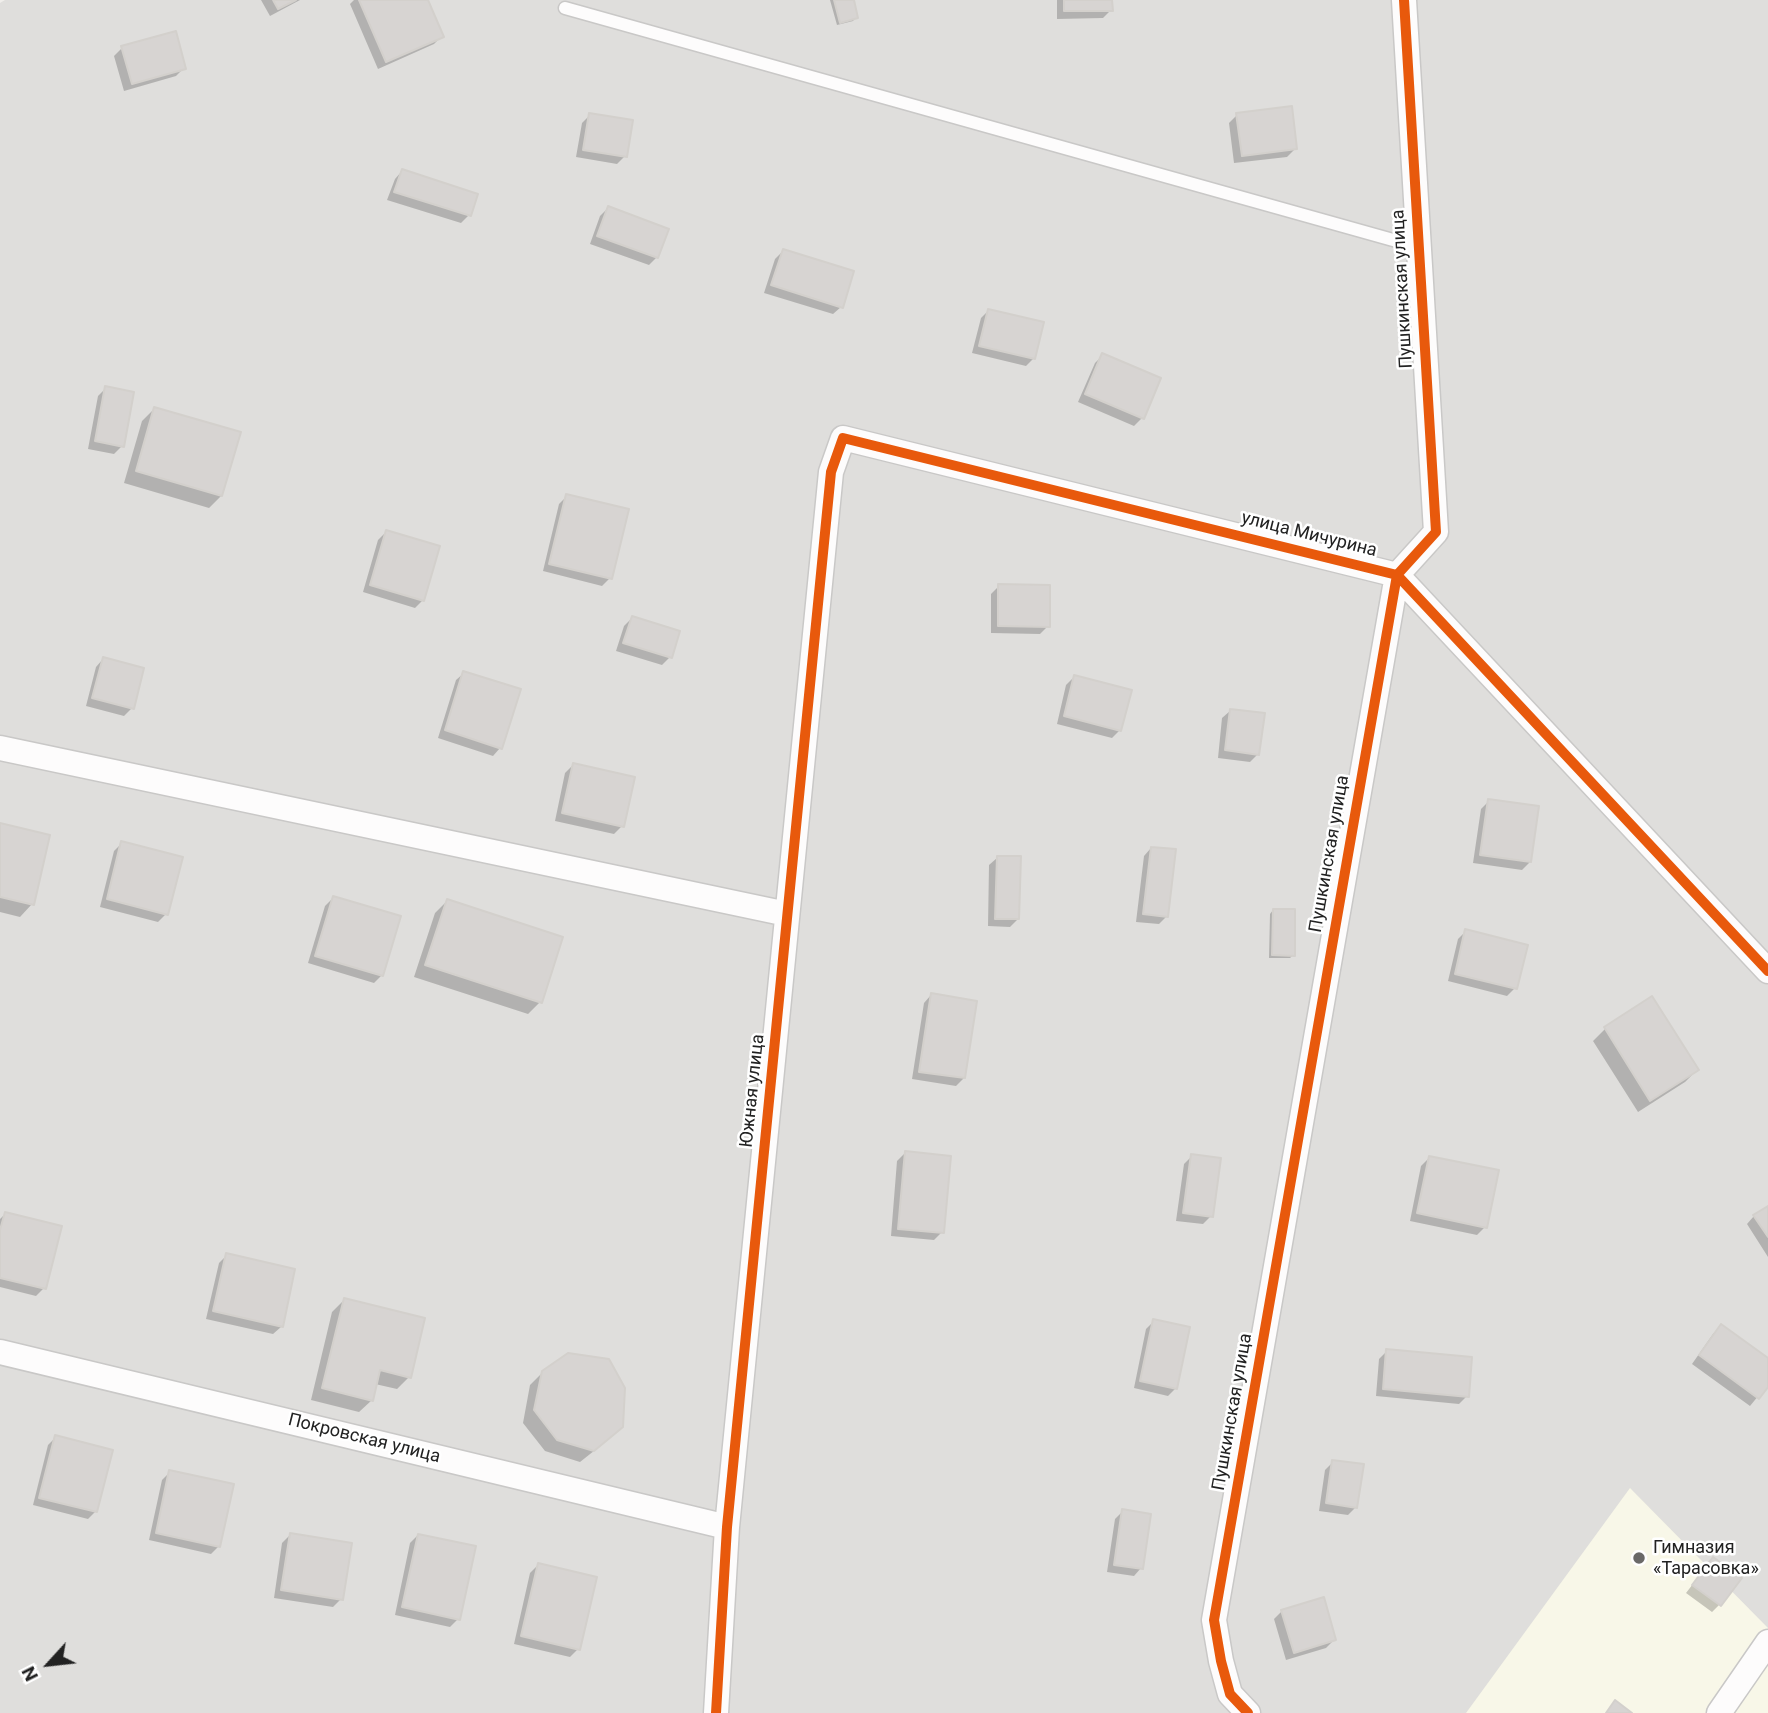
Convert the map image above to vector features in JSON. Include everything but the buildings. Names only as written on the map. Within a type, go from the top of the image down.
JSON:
[{"type":"street","name":"Пушкинская улица","points":[[1248,1713],[1230,1694],[1214,1620],[1397,575],[1436,532],[1404,0]]},
{"type":"street","name":"улица Мичурина","points":[[831,472],[843,438],[1397,575]]},
{"type":"street","name":"Южная улица","points":[[716,1713],[727,1527],[831,472]]},
{"type":"street","points":[[1397,575],[1768,971]]},
{"type":"street","points":[[0,748],[788,914]]},
{"type":"street","name":"Покровская улица","points":[[0,1352],[727,1527]]},
{"type":"street","points":[[1719,1713],[1768,1642]]},
{"type":"lane","points":[[565,8],[1418,247]]},
{"type":"shaded area","points":[[5,0],[1768,0],[1768,1713],[0,1713],[0,3]]},
{"type":"shaded area","name":"Гимназия «Тарасовка»","points":[[1630,1488],[1768,1628],[1768,1713],[1466,1713]]},
{"type":"cycle path","points":[[1248,1713],[1230,1694],[1214,1620],[1397,575],[1436,532],[1404,0]]},
{"type":"cycle path","points":[[716,1713],[727,1527],[831,472],[843,438],[1397,575],[1768,971]]},
{"type":"place","name":"Гимназия «Тарасовка»","points":[[1639,1558]]}]
